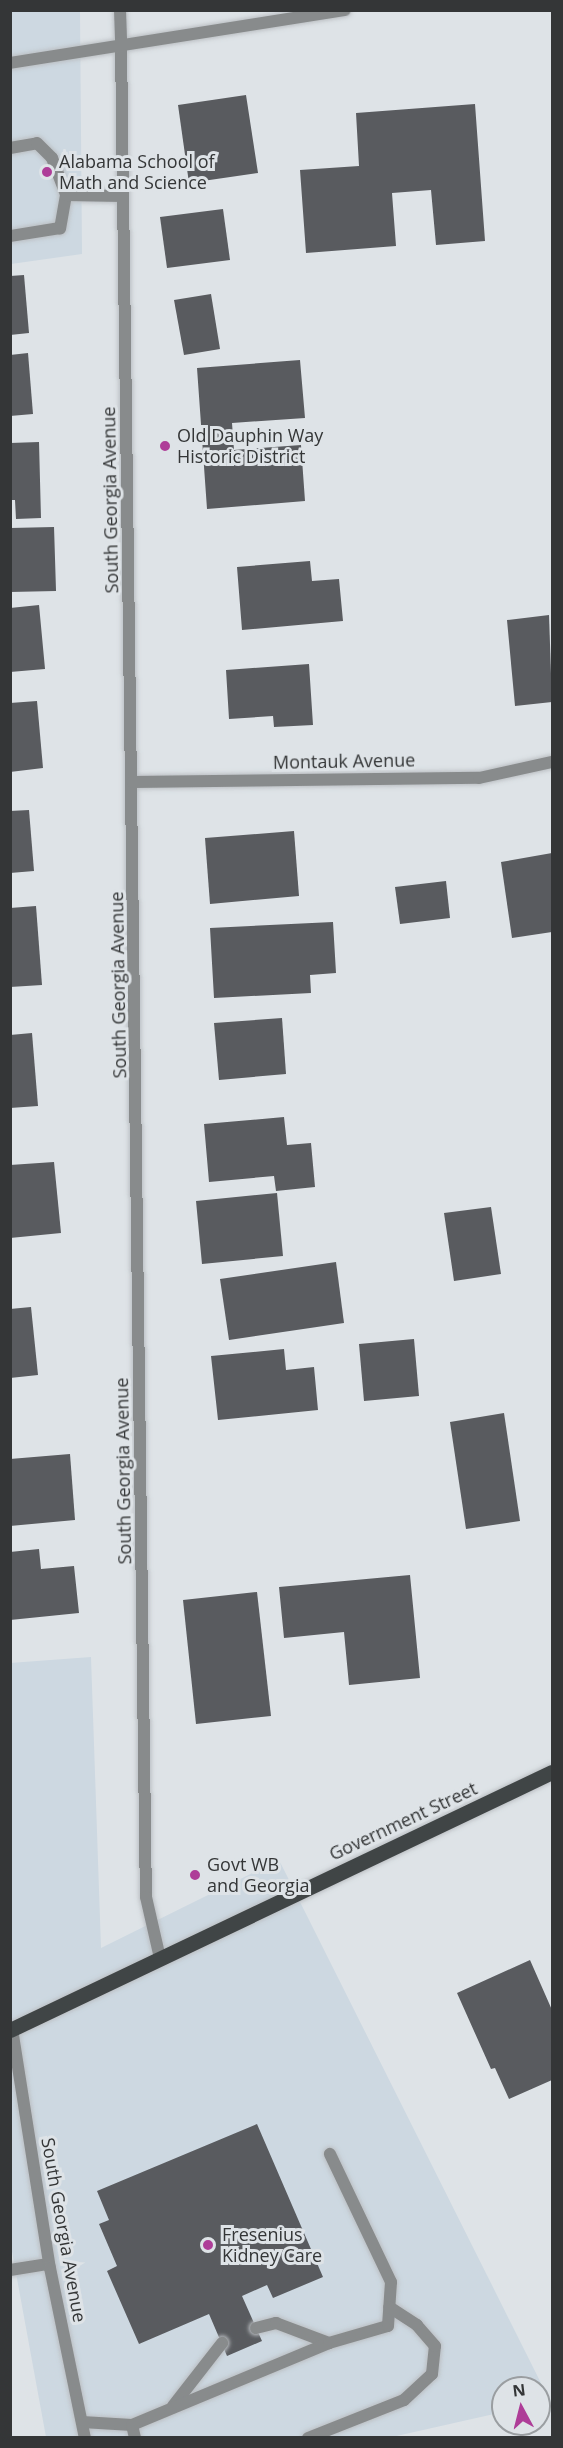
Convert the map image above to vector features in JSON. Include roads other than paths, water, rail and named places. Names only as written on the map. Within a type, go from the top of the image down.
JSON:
[{"type":"main road","name":"Government Street","points":[[11,2029],[552,1772]]},
{"type":"street","name":"South Georgia Avenue","points":[[120,10],[133,782],[146,1897],[160,1958]]},
{"type":"street","points":[[10,63],[121,43],[345,10]]},
{"type":"street","points":[[10,148],[37,143],[52,158],[66,195],[60,228],[10,236]]},
{"type":"street","points":[[66,195],[123,196]]},
{"type":"street","name":"Montauk Avenue","points":[[133,782],[479,778],[552,762]]},
{"type":"street","name":"South Georgia Avenue","points":[[11,2029],[49,2264],[85,2438]]},
{"type":"street","points":[[82,2422],[132,2424],[329,2343],[388,2326],[390,2282],[330,2154]]},
{"type":"street","points":[[10,2270],[49,2264]]},
{"type":"street","points":[[308,2438],[404,2400],[432,2374],[435,2346],[417,2325],[390,2307]]},
{"type":"street","points":[[256,2328],[276,2323],[329,2343]]},
{"type":"street","points":[[173,2406],[222,2343]]},
{"type":"street","points":[[132,2424],[135,2438]]},
{"type":"place","name":"Alabama School of Math and Science","points":[[47,172]]},
{"type":"place","name":"Old Dauphin Way Historic District","points":[[165,446]]},
{"type":"place","name":"Govt WB and Georgia","points":[[195,1875]]},
{"type":"place","name":"Fresenius Kidney Care","points":[[208,2245]]}]
